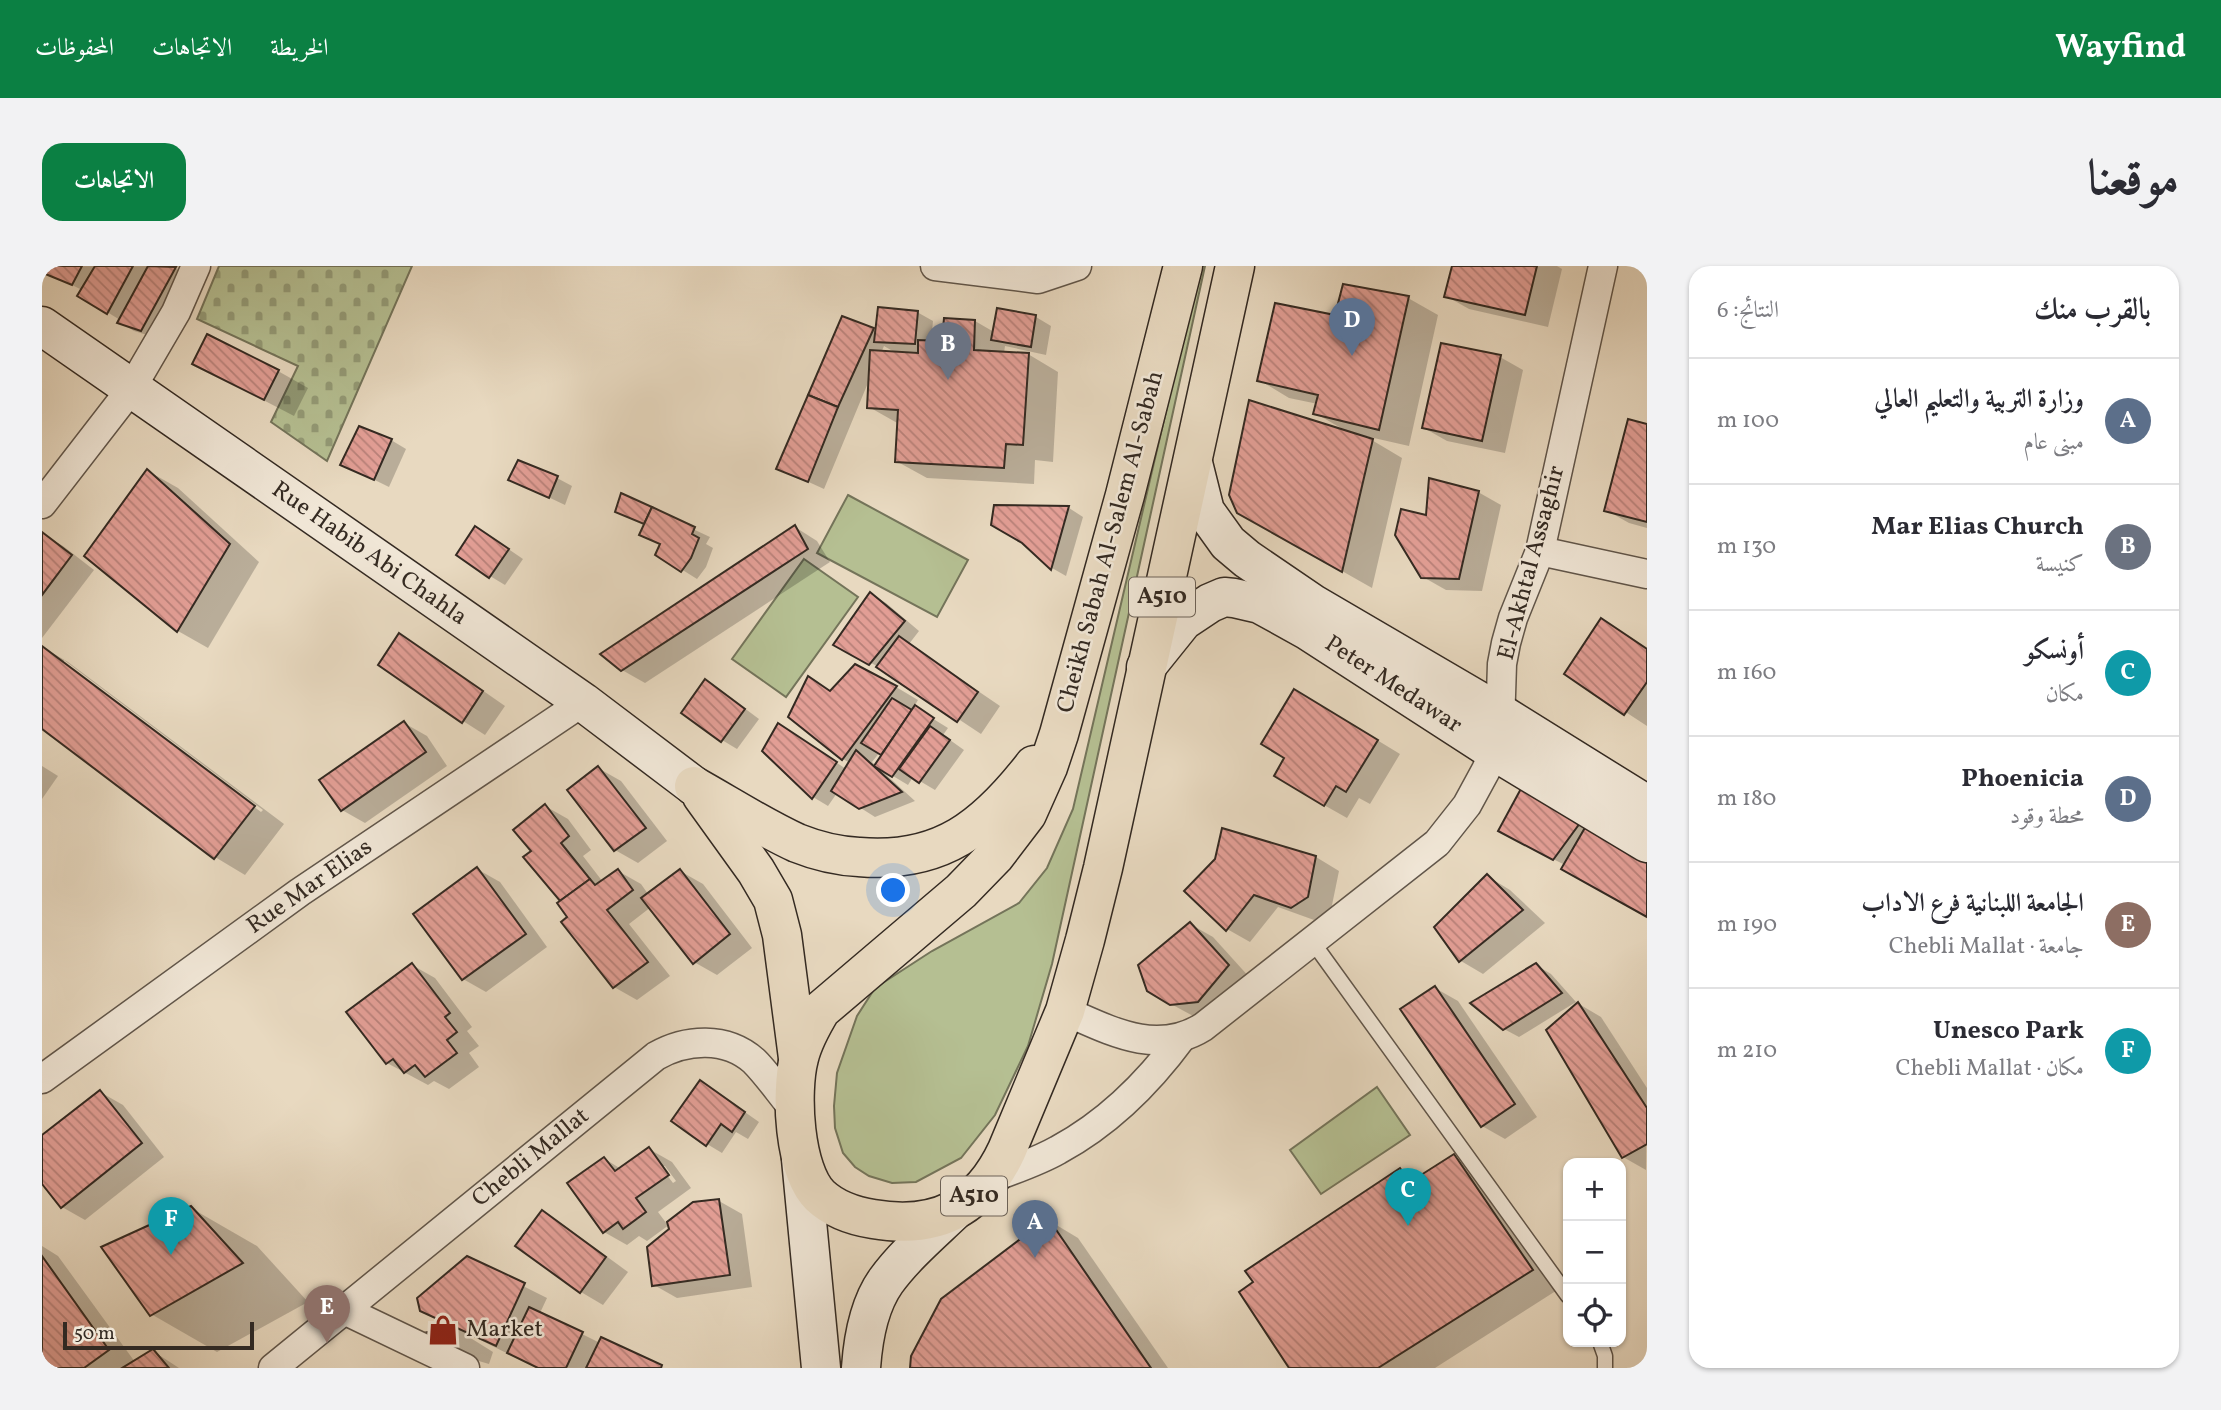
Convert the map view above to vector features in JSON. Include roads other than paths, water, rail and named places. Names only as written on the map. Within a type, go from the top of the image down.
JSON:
[{"type":"highway","points":[[1170,321],[1171,266]]},
{"type":"highway","name":"Cheikh Sabah Al-Salem Al-Sabah","points":[[798,1062],[808,1032],[821,1010],[961,891],[995,856],[1027,814],[1059,734],[1183,266]]},
{"type":"highway","points":[[1223,327],[1235,266]]},
{"type":"highway","points":[[1223,327],[1247,266]]},
{"type":"highway","name":"A510","points":[[798,1062],[798,1138],[818,1195],[832,1205],[869,1219],[922,1221],[954,1211],[992,1178],[1007,1150],[1065,1011],[1103,868],[1223,327]]},
{"type":"highway","points":[[694,786],[796,842],[818,850],[854,857],[900,858],[944,846],[992,814],[1016,789],[1059,734]]},
{"type":"highway","points":[[694,786],[756,871],[773,900],[782,935],[798,1062]]},
{"type":"street","points":[[42,504],[131,389],[176,312],[196,266]]},
{"type":"street","points":[[935,266],[1038,279],[1077,266]]},
{"type":"street","name":"El-Akhtal Assaghir","points":[[1065,1011],[1126,1036],[1164,1041],[1182,1037],[1203,1027],[1437,843],[1467,805],[1494,751],[1501,714],[1506,643],[1540,551],[1603,266]]},
{"type":"street","name":"Rue Habib Abi Chahla","points":[[42,326],[583,702],[694,786]]},
{"type":"street","name":"Peter Medawar","points":[[1193,463],[1205,511],[1228,543],[1247,559],[1313,604],[1501,714],[1600,795],[1647,843]]},
{"type":"street","points":[[1540,551],[1647,574]]},
{"type":"street","name":"Peter Medawar","points":[[1146,667],[1183,621],[1196,611],[1224,597],[1251,601],[1307,630],[1494,751],[1600,795],[1647,805]]},
{"type":"street","name":"Rue Mar Elias","points":[[42,1079],[300,892],[583,702]]},
{"type":"street","points":[[992,1178],[1057,1151],[1113,1112],[1155,1073],[1182,1037]]},
{"type":"street","name":"Chebli Mallat","points":[[273,1368],[668,1049],[689,1043],[709,1042],[741,1052],[754,1061],[798,1138]]},
{"type":"street","points":[[798,1138],[819,1359]]},
{"type":"street","points":[[861,1368],[867,1326],[874,1302],[886,1281],[954,1211]]},
{"type":"street","points":[[344,1310],[465,1368]]},
{"type":"lane","points":[[1312,941],[1563,1289]]},
{"type":"lane","points":[[1602,1347],[1605,1368]]},
{"type":"place","name":"Phoenicia","points":[[1352,356]]},
{"type":"place","name":"Mar Elias Church","points":[[948,380]]},
{"type":"place","name":"أونسكو","points":[[1408,1226]]},
{"type":"place","name":"Unesco Park","points":[[171,1255]]},
{"type":"place","name":"وزارة التربية والتعليم العالي","points":[[1035,1258]]},
{"type":"place","name":"Market","points":[[443,1330]]},
{"type":"place","name":"الجامعة اللبنانية فرع الاداب","points":[[327,1343]]}]
